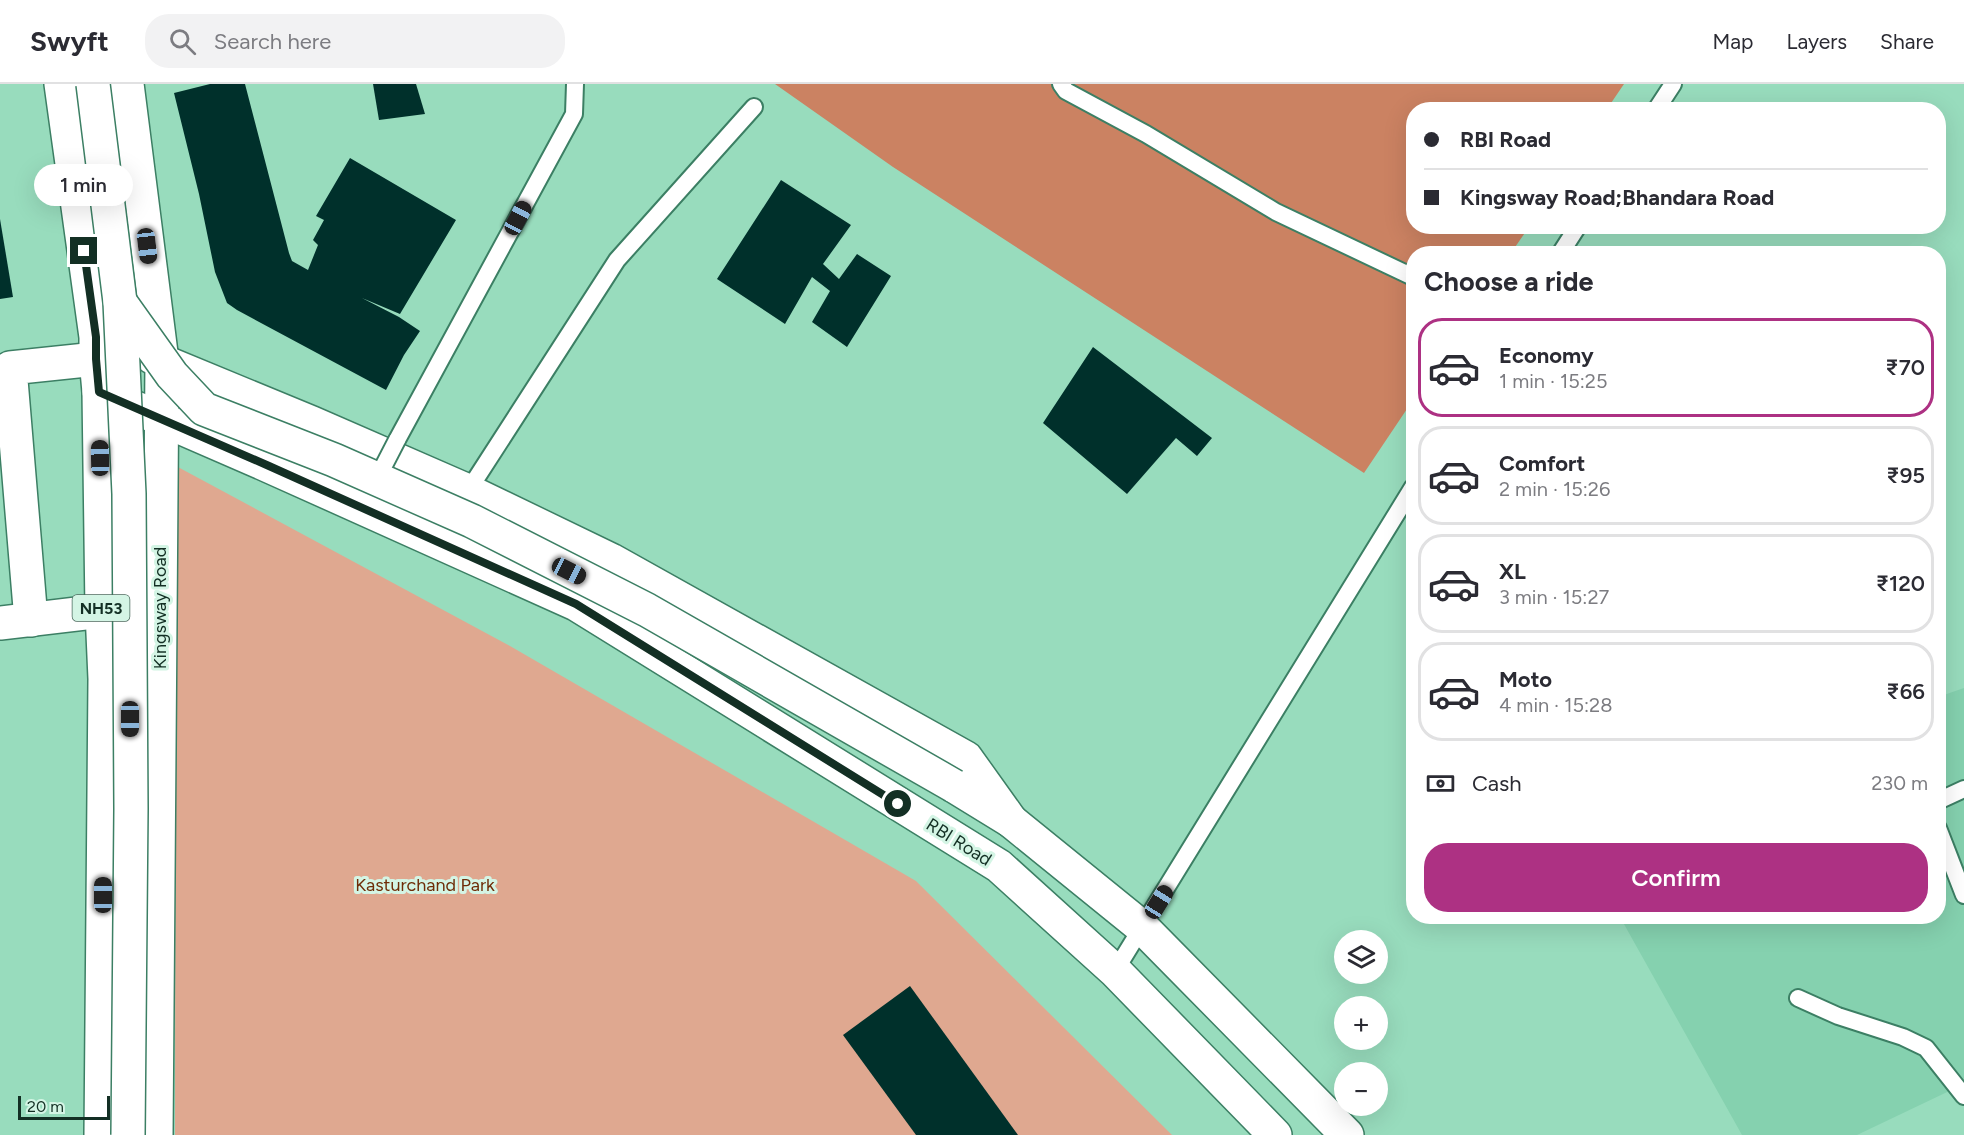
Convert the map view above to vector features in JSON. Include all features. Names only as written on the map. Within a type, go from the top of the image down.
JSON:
[{"type":"main road","name":"NH53","points":[[61,84],[96,348],[99,392],[105,691],[101,1135]]},
{"type":"main road","points":[[93,84],[120,302],[129,506],[131,821],[128,1135]]},
{"type":"main road","name":"Kingsway Road","points":[[127,84],[162,361],[156,1135]]},
{"type":"main road","points":[[120,302],[172,375],[204,409],[378,476],[647,610],[1011,820],[1143,928],[1347,1135]]},
{"type":"main road","points":[[102,611],[16,621],[10,368],[96,348],[162,361],[468,491],[611,560],[966,758],[1011,820]]},
{"type":"main road","name":"RBI Road","points":[[99,392],[576,604],[999,866],[1115,971],[1275,1135]]},
{"type":"lane","points":[[378,476],[574,114],[575,84]]},
{"type":"lane","points":[[1061,84],[1066,91],[1146,134],[1276,212],[1406,274]]},
{"type":"lane","points":[[1661,102],[1673,84]]},
{"type":"lane","points":[[468,491],[617,260],[754,107]]},
{"type":"lane","points":[[1115,971],[1406,498]]},
{"type":"lane","points":[[1946,797],[1964,789]]},
{"type":"lane","points":[[1946,849],[1964,895]]},
{"type":"lane","points":[[1798,998],[1838,1016],[1903,1037],[1926,1048],[1964,1096]]},
{"type":"shaded area","points":[[775,84],[1624,84],[1612,102],[1406,102],[1406,234],[1524,234],[1516,246],[1406,246],[1406,410],[1364,473],[893,167]]},
{"type":"shaded area","points":[[1964,688],[1964,1084],[1857,1135],[1742,1135],[1624,924],[1946,924],[1946,694]]},
{"type":"green space","name":"Kasturchand Park","points":[[176,466],[510,646],[916,881],[1172,1135],[175,1135]]},
{"type":"building","points":[[210,84],[245,84],[289,253],[292,261],[308,270],[318,245],[313,240],[324,220],[316,216],[350,158],[456,220],[400,314],[362,298],[420,331],[404,355],[386,390],[227,303],[215,272],[199,194],[174,93]]},
{"type":"building","points":[[373,84],[416,84],[425,114],[379,120]]},
{"type":"building","points":[[781,180],[851,225],[823,264],[839,279],[857,254],[891,276],[847,347],[812,322],[830,291],[812,277],[785,324],[717,279]]},
{"type":"building","points":[[0,219],[13,297],[0,299]]},
{"type":"building","points":[[1093,347],[1212,438],[1197,456],[1176,438],[1127,494],[1043,423]]},
{"type":"building","points":[[910,986],[1018,1135],[916,1135],[843,1035]]},
{"type":"route","points":[[84,251],[96,337],[99,392],[576,604],[898,804]]}]
